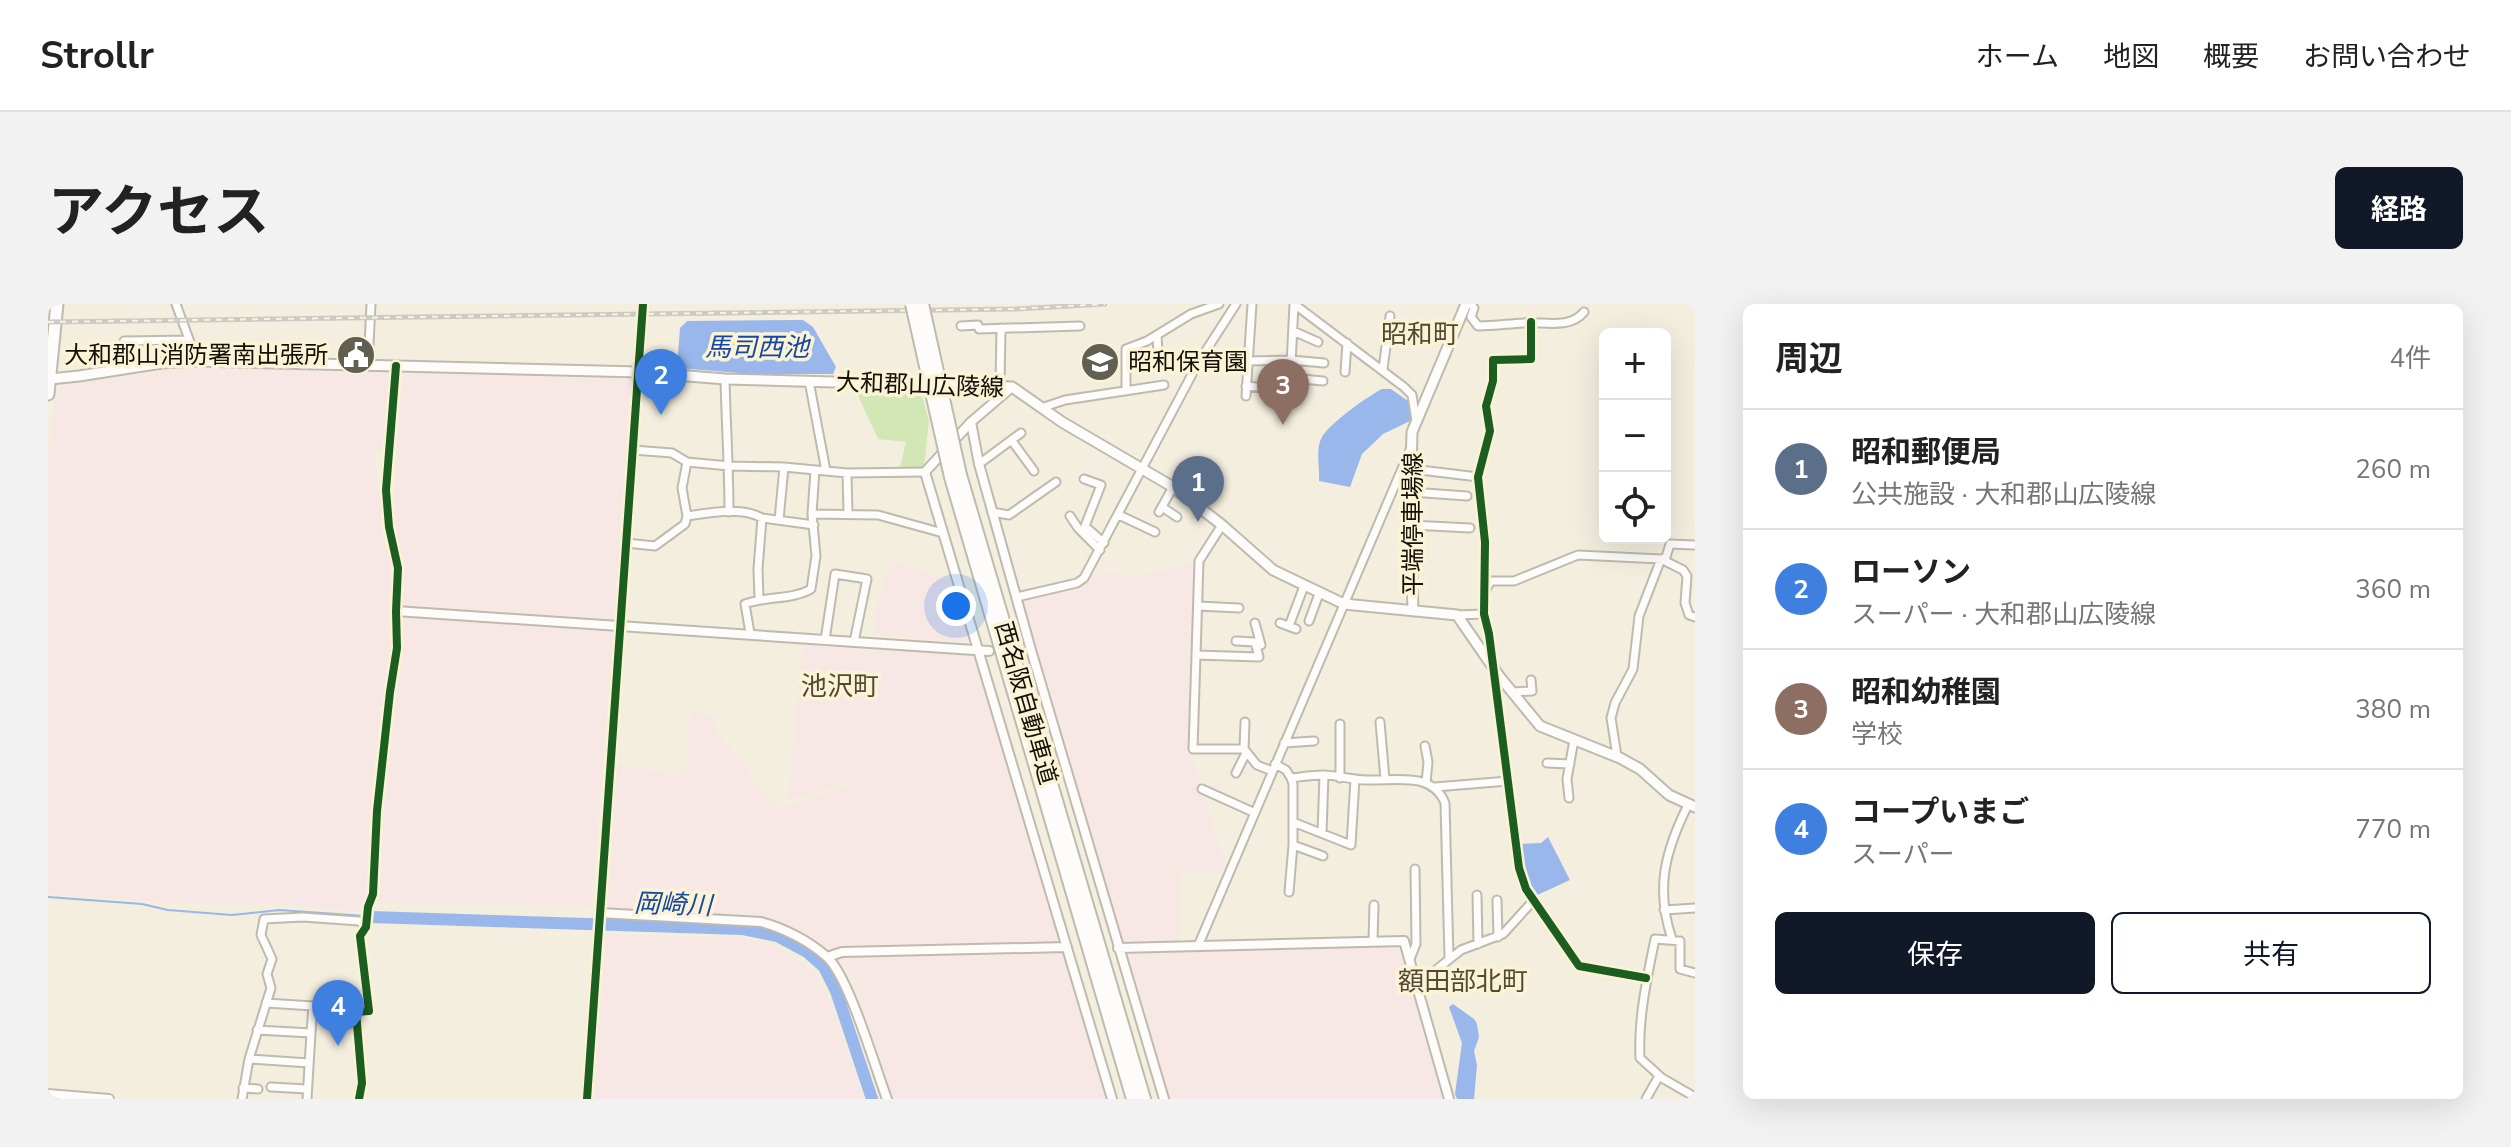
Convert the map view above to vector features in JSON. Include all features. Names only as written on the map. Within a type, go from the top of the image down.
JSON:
[{"type":"highway","name":"西名阪自動車道","points":[[912,304],[955,476],[1130,1099]]},
{"type":"highway","name":"西名阪自動車道","points":[[922,304],[955,476],[1146,1099]]},
{"type":"highway","points":[[48,394],[54,308]]},
{"type":"main road","name":"平端停車場線","points":[[1413,611],[1412,432],[1469,304]]},
{"type":"main road","name":"大和郡山広陵線","points":[[50,379],[135,366],[197,361],[639,372],[725,379],[1012,387],[1041,408],[1173,487],[1222,525],[1259,560],[1319,594],[1344,604],[1457,615]]},
{"type":"main road","points":[[1457,615],[1540,726],[1617,756],[1640,769],[1669,795],[1692,806]]},
{"type":"street","points":[[176,304],[197,361]]},
{"type":"street","points":[[368,365],[371,304]]},
{"type":"street","points":[[587,1099],[643,304]]},
{"type":"street","points":[[1126,391],[1126,349],[1157,336],[1191,314],[1219,304]]},
{"type":"street","points":[[1017,597],[1080,581],[1144,469],[1198,363],[1236,304]]},
{"type":"street","points":[[1246,396],[1252,304]]},
{"type":"street","points":[[1294,304],[1383,369],[1412,395],[1416,421]]},
{"type":"street","points":[[1294,304],[1290,382],[1323,381]]},
{"type":"street","points":[[1469,304],[1474,308],[1471,317],[1478,326],[1531,322],[1556,324],[1578,319],[1584,312]]},
{"type":"street","points":[[1383,369],[1390,316]]},
{"type":"street","points":[[1531,322],[1531,359],[1493,360],[1493,381],[1486,406],[1490,431],[1478,477],[1485,542],[1484,614],[1519,868],[1533,901],[1579,966],[1646,978]]},
{"type":"street","points":[[961,326],[978,325],[979,329],[1080,326]]},
{"type":"street","points":[[1000,386],[1001,328]]},
{"type":"street","points":[[1293,331],[1318,342]]},
{"type":"street","points":[[1157,336],[1158,352]]},
{"type":"street","points":[[124,341],[189,340]]},
{"type":"street","points":[[1345,372],[1347,343]]},
{"type":"street","points":[[1248,361],[1324,363]]},
{"type":"street","points":[[1198,363],[1228,362]]},
{"type":"street","points":[[359,1099],[362,1083],[356,1012],[369,1011],[360,936],[366,925],[373,894],[377,811],[397,648],[398,568],[389,527],[386,490],[396,366]]},
{"type":"street","points":[[725,379],[725,418],[729,431],[729,512]]},
{"type":"street","points":[[809,381],[826,471]]},
{"type":"street","points":[[1041,408],[1065,400],[1164,385]]},
{"type":"street","points":[[1246,386],[1276,389]]},
{"type":"street","points":[[633,450],[672,453],[687,462],[729,466],[847,473],[925,472],[971,422],[1012,387]]},
{"type":"street","points":[[971,422],[979,464],[1017,597],[1026,650],[1164,1099]]},
{"type":"street","points":[[979,464],[1021,433]]},
{"type":"street","points":[[1012,441],[1034,471]]},
{"type":"street","points":[[1198,946],[1413,445]]},
{"type":"street","points":[[626,543],[648,547],[662,543],[685,524],[687,516],[682,488],[687,462]]},
{"type":"street","points":[[779,520],[784,467]]},
{"type":"street","points":[[1412,469],[1478,477]]},
{"type":"street","points":[[750,633],[745,604],[811,589],[816,556],[812,514],[815,470]]},
{"type":"street","points":[[925,472],[1112,1099]]},
{"type":"street","points":[[847,473],[848,512]]},
{"type":"street","points":[[1084,479],[1101,485],[1085,526],[1102,546]]},
{"type":"street","points":[[992,512],[1009,515],[1056,482]]},
{"type":"street","points":[[1173,487],[1161,509],[1177,517]]},
{"type":"street","points":[[1411,492],[1467,496]]},
{"type":"street","points":[[687,516],[729,512],[814,525]]},
{"type":"street","points":[[812,514],[848,512],[878,515],[943,533]]},
{"type":"street","points":[[1119,515],[1155,532]]},
{"type":"street","points":[[1070,516],[1078,528],[1102,546]]},
{"type":"street","points":[[759,599],[762,518]]},
{"type":"street","points":[[1222,525],[1199,561],[1193,749],[1245,751],[1257,765],[1286,770],[1291,778],[1293,822],[1289,892]]},
{"type":"street","points":[[1411,525],[1470,528]]},
{"type":"street","points":[[1617,756],[1611,718],[1615,703],[1633,669],[1639,616],[1670,544],[1695,545]]},
{"type":"street","points":[[1485,591],[1491,581],[1514,581],[1572,555],[1661,559],[1691,577],[1686,609],[1689,615],[1695,617]]},
{"type":"street","points":[[825,640],[835,574],[867,579],[854,642]]},
{"type":"street","points":[[1289,626],[1304,586]]},
{"type":"street","points":[[1309,621],[1319,594]]},
{"type":"street","points":[[1198,606],[1239,608]]},
{"type":"street","points":[[396,611],[989,651]]},
{"type":"street","points":[[1457,615],[1484,614]]},
{"type":"street","points":[[1255,623],[1261,645],[1256,646]]},
{"type":"street","points":[[1196,655],[1259,657],[1255,642],[1236,641]]},
{"type":"street","points":[[1512,692],[1532,691],[1531,680]]},
{"type":"street","points":[[1236,773],[1245,751],[1245,722]]},
{"type":"street","points":[[1380,722],[1385,779]]},
{"type":"street","points":[[1340,724],[1340,778]]},
{"type":"street","points":[[1569,798],[1567,779],[1574,740]]},
{"type":"street","points":[[1284,743],[1314,741]]},
{"type":"street","points":[[1425,746],[1428,762],[1426,783]]},
{"type":"street","points":[[1547,763],[1570,764]]},
{"type":"street","points":[[1322,833],[1324,775]]},
{"type":"street","points":[[1291,778],[1324,775],[1355,779],[1409,779],[1426,783],[1441,792],[1445,803],[1449,959]]},
{"type":"street","points":[[1293,822],[1351,845],[1355,779]]},
{"type":"street","points":[[1434,787],[1508,781]]},
{"type":"street","points":[[1202,789],[1253,812]]},
{"type":"street","points":[[1672,939],[1664,910],[1664,868],[1692,806]]},
{"type":"street","points":[[1293,845],[1323,856]]},
{"type":"street","points":[[1410,959],[1416,944],[1415,869]]},
{"type":"street","points":[[1477,895],[1478,944]]},
{"type":"street","points":[[1497,900],[1498,937]]},
{"type":"street","points":[[1417,982],[1461,950],[1498,937],[1533,901]]},
{"type":"street","points":[[1373,941],[1374,905]]},
{"type":"street","points":[[1664,910],[1695,908]]},
{"type":"street","points":[[600,915],[761,922],[786,931],[827,957],[843,980],[887,1099]]},
{"type":"street","points":[[242,1099],[249,1059],[271,988],[267,974],[272,964],[261,935],[264,919],[317,918],[359,921],[366,925]]},
{"type":"street","points":[[1695,973],[1680,969],[1680,941],[1655,939],[1646,978],[1640,1058],[1659,1076],[1695,1097]]},
{"type":"street","points":[[1118,948],[1404,941],[1449,1099]]},
{"type":"street","points":[[827,957],[842,952],[1067,947]]},
{"type":"street","points":[[266,1003],[313,1006],[307,1099]]},
{"type":"street","points":[[257,1030],[311,1033]]},
{"type":"street","points":[[249,1059],[309,1063]]},
{"type":"street","points":[[1646,1099],[1659,1076]]},
{"type":"street","points":[[271,1087],[307,1089]]},
{"type":"street","points":[[243,1088],[258,1089]]},
{"type":"street","points":[[48,1094],[109,1099]]},
{"type":"shaded area","points":[[199,366],[389,373],[384,445],[375,455],[383,539],[391,565],[393,643],[383,694],[372,787],[367,892],[360,911],[274,904],[189,904],[48,893],[48,469],[55,391],[62,385]]},
{"type":"shaded area","points":[[404,372],[631,379],[614,619],[402,605],[403,567],[393,516]]},
{"type":"shaded area","points":[[893,562],[952,581],[971,639],[968,642],[875,634],[877,604]]},
{"type":"shaded area","points":[[1198,562],[1193,757],[1226,870],[1180,871],[1180,941],[1123,943],[1021,605],[1025,598],[1057,590],[1081,590],[1090,575],[1121,573],[1126,579]]},
{"type":"shaded area","points":[[404,618],[609,632],[613,636],[591,906],[379,902],[380,819],[401,648],[399,623]]},
{"type":"shaded area","points":[[803,645],[971,656],[977,662],[1058,939],[1054,944],[831,949],[802,931],[771,920],[607,910],[618,766],[672,776],[687,769],[691,713],[711,715],[719,736],[746,765],[757,787],[779,808],[851,786],[843,759],[847,783],[788,800]]},
{"type":"shaded area","points":[[606,934],[746,938],[781,949],[816,975],[827,995],[864,1099],[594,1099]]},
{"type":"shaded area","points":[[1399,946],[1442,1099],[1169,1099],[1125,954]]},
{"type":"shaded area","points":[[1061,953],[1108,1099],[894,1099],[852,977],[839,958]]},
{"type":"green space","points":[[920,388],[929,421],[924,467],[900,467],[906,442],[878,439],[855,389]]},
{"type":"water","name":"馬司西池","points":[[803,320],[813,327],[836,367],[833,374],[752,374],[677,368],[680,328],[687,321]]},
{"type":"water","points":[[1382,389],[1391,389],[1408,401],[1410,421],[1383,434],[1362,454],[1350,487],[1319,481],[1318,453],[1326,431]]},
{"type":"water","points":[[1548,837],[1570,880],[1535,896],[1526,878],[1520,844],[1541,843]]},
{"type":"water","points":[[1453,1004],[1477,1024],[1479,1037],[1474,1051],[1477,1065],[1474,1099],[1457,1099],[1455,1094],[1462,1043],[1449,1007]]},
{"type":"waterway","points":[[48,897],[232,915],[279,910],[365,916]]},
{"type":"waterway","name":"岡崎川","points":[[370,917],[743,929],[777,936],[807,952],[824,967],[836,991],[872,1099]]},
{"type":"railway","points":[[48,322],[1016,309],[1105,304]]},
{"type":"cycle path","points":[[587,1099],[643,304]]},
{"type":"cycle path","points":[[1531,322],[1531,359],[1493,360],[1493,381],[1486,406],[1490,431],[1478,477],[1485,542],[1484,614],[1519,868],[1526,889],[1579,966],[1646,978]]},
{"type":"cycle path","points":[[359,1099],[362,1083],[356,1012],[369,1011],[360,936],[366,927],[373,894],[377,811],[397,648],[398,568],[389,527],[386,490],[396,366]]},
{"type":"place","name":"大和郡山消防署南出張所","points":[[356,355]]},
{"type":"place","name":"昭和保育園","points":[[1100,362]]},
{"type":"place","name":"ローソン","points":[[661,415]]},
{"type":"place","name":"昭和幼稚園","points":[[1283,425]]},
{"type":"place","name":"昭和郵便局","points":[[1198,522]]},
{"type":"place","name":"コープいまご","points":[[338,1046]]},
{"type":"district","name":"昭和町","points":[[1420,334]]},
{"type":"district","name":"池沢町","points":[[840,686]]},
{"type":"district","name":"額田部北町","points":[[1463,981]]}]
